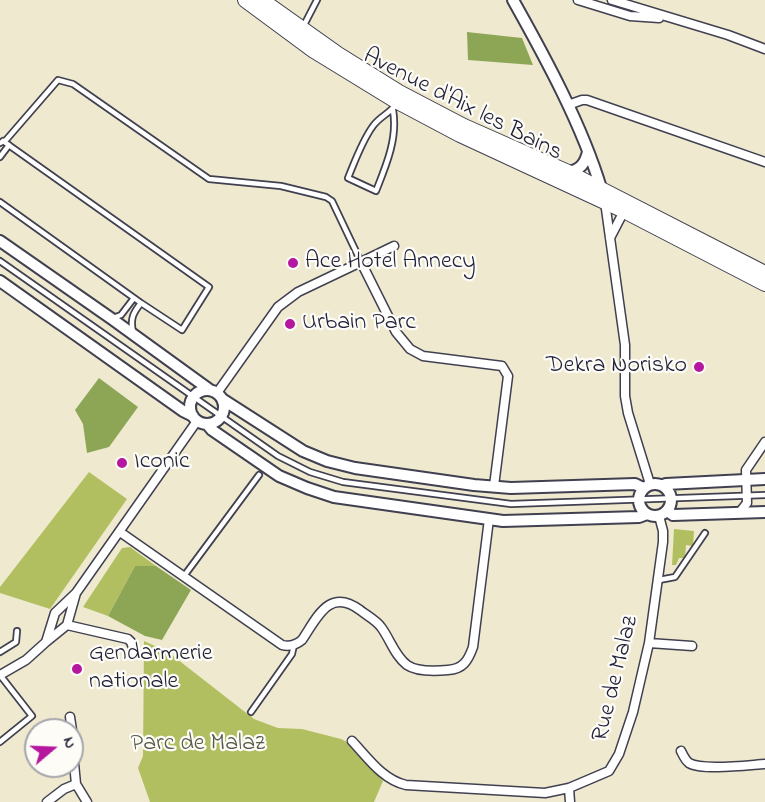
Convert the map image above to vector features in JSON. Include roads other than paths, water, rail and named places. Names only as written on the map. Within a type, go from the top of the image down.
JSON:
[{"type":"main road","name":"Avenue d'Aix les Bains","points":[[244,0],[299,33],[398,102],[603,195],[765,273]]},
{"type":"main road","name":"Avenue d'Aix les Bains","points":[[262,0],[299,33]]},
{"type":"main road","name":"Avenue d'Aix les Bains","points":[[504,149],[568,172],[624,211],[743,262],[765,284]]},
{"type":"street","points":[[578,0],[630,16],[671,19]]},
{"type":"street","points":[[612,0],[728,35],[765,49]]},
{"type":"street","points":[[516,1],[568,105],[603,195],[625,345],[625,396],[647,486],[638,500],[642,511],[647,514]]},
{"type":"street","points":[[568,105],[587,100],[765,162]]},
{"type":"street","points":[[568,172],[580,168],[588,152]]},
{"type":"street","points":[[610,239],[624,211]]},
{"type":"street","points":[[0,241],[216,394],[303,451],[327,461],[355,468],[511,488],[635,484],[647,486],[666,483],[765,479]]},
{"type":"street","points":[[216,394],[278,307],[298,292],[394,246]]},
{"type":"street","points":[[361,262],[396,332],[410,349],[423,356],[502,366],[508,376],[494,486]]},
{"type":"street","points":[[0,281],[279,476],[334,497],[512,521],[639,517],[647,514],[765,512]]},
{"type":"street","points":[[201,391],[216,394],[224,408],[221,416],[213,423],[199,420],[190,406],[194,397],[201,391]]},
{"type":"street","points":[[46,642],[55,613],[76,593],[199,420]]},
{"type":"street","points":[[740,512],[747,504],[746,470],[765,442]]},
{"type":"street","points":[[663,485],[671,499],[663,514]]},
{"type":"street","name":"Rue de Malaz","points":[[352,741],[378,769],[399,783],[545,793],[569,788],[609,771],[619,754],[633,712],[649,643],[659,579],[663,514]]},
{"type":"street","points":[[120,532],[274,640],[287,646],[302,640],[327,605],[345,601],[380,625],[407,665],[415,669],[444,671],[463,666],[470,658],[473,648],[489,519]]},
{"type":"street","points":[[0,675],[26,660],[67,625],[76,593]]},
{"type":"street","points":[[67,625],[134,639],[135,653]]},
{"type":"street","points":[[649,643],[692,646]]},
{"type":"street","points":[[681,751],[689,762],[698,765],[733,767],[765,764]]},
{"type":"street","points":[[75,778],[76,784],[87,802]]},
{"type":"street","points":[[47,802],[64,789],[76,784]]},
{"type":"street","points":[[569,788],[570,802]]},
{"type":"street","points":[[538,802],[545,793]]},
{"type":"lane","points":[[299,33],[317,0]]},
{"type":"lane","points":[[0,202],[182,330],[209,287],[2,142],[58,80],[73,84],[209,179],[281,186],[326,196],[332,201],[361,262]]},
{"type":"lane","points":[[398,102],[389,161],[376,191],[348,178],[358,153],[374,124],[398,102]]},
{"type":"lane","points":[[0,157],[9,145]]},
{"type":"lane","points":[[0,261],[294,466],[343,482],[511,504],[765,495]]},
{"type":"lane","points":[[112,319],[121,315],[134,298]]},
{"type":"lane","points":[[134,334],[130,323],[134,311],[141,303]]},
{"type":"lane","points":[[184,576],[259,475]]},
{"type":"lane","points":[[659,579],[675,577],[705,533]]},
{"type":"lane","points":[[0,652],[15,644],[17,631]]},
{"type":"lane","points":[[251,712],[292,654],[294,645]]},
{"type":"lane","points":[[0,675],[32,716],[0,741]]},
{"type":"place","name":"Ace Hotel Annecy","points":[[293,263]]},
{"type":"place","name":"Urbain Parc","points":[[290,324]]},
{"type":"place","name":"Dekra Norisko","points":[[699,367]]},
{"type":"place","name":"Iconic","points":[[122,463]]},
{"type":"place","name":"Gendarmerie nationale","points":[[77,669]]},
{"type":"park label","name":"Parc de Malaz","points":[[198,745]]}]
